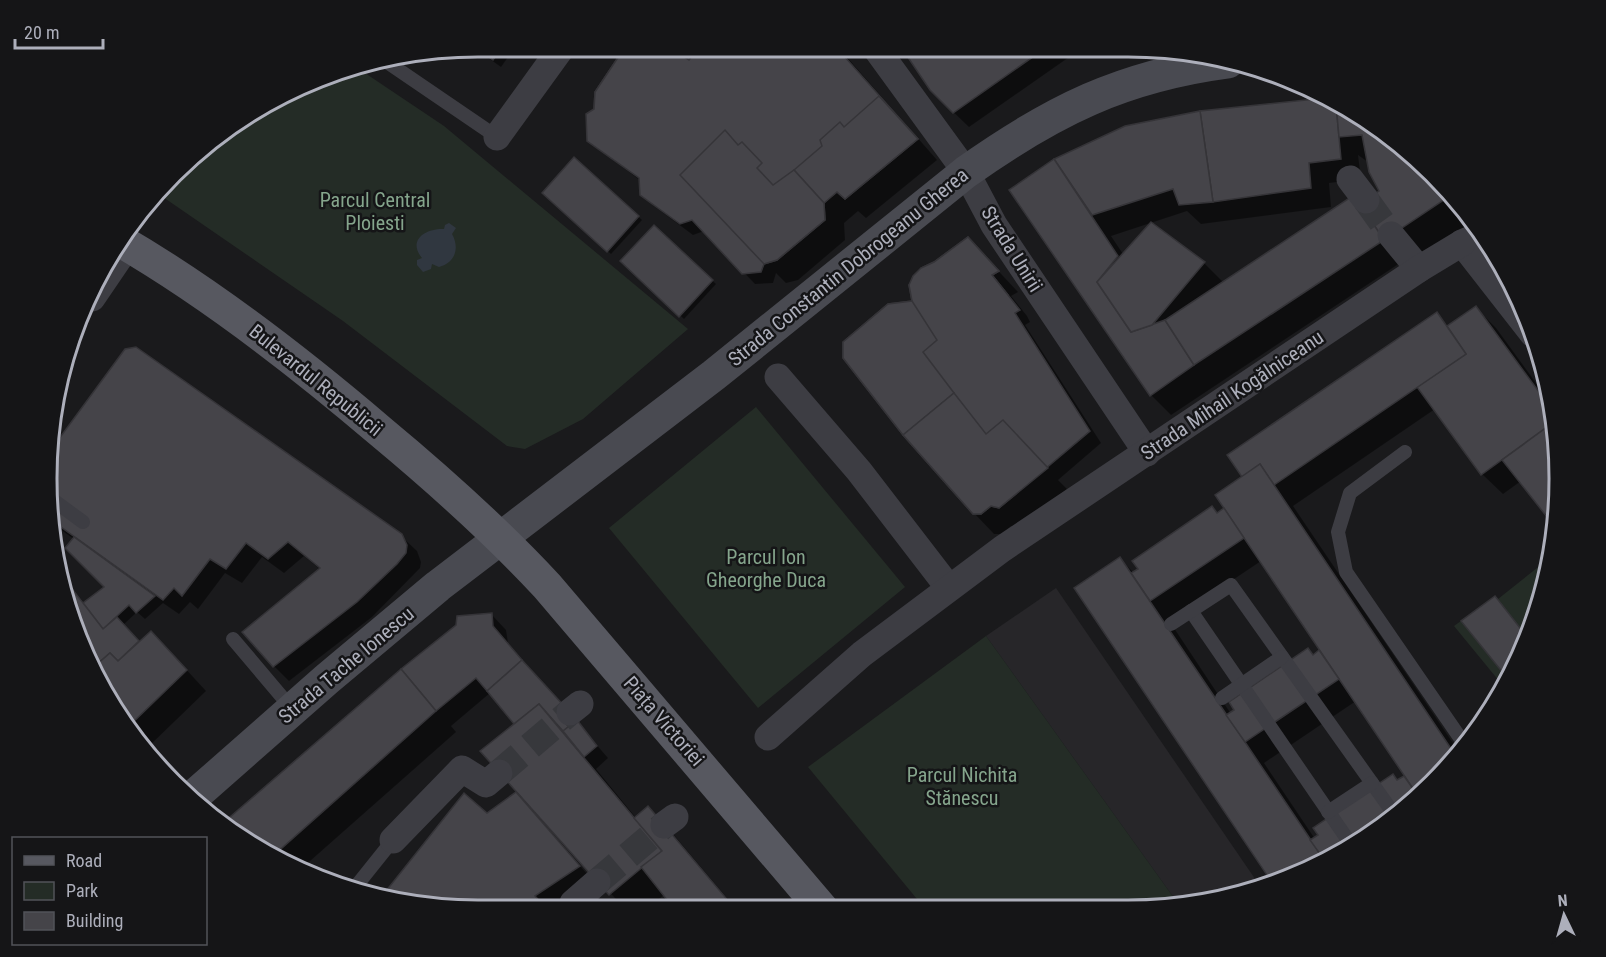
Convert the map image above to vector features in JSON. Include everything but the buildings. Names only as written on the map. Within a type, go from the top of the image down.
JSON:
[{"type":"main road","name":"Strada Constantin Dobrogeanu Gherea","points":[[501,537],[714,375],[966,172],[1045,119],[1082,101],[1138,80],[1206,64]]},
{"type":"main road","name":"Bulevardul Republicii","points":[[127,246],[208,296],[280,348],[362,415],[501,537]]},
{"type":"main road","name":"Strada Tache Ionescu","points":[[198,792],[293,710],[501,537]]},
{"type":"main road","name":"Piața Victoriei","points":[[501,537],[570,613],[814,900]]},
{"type":"street","points":[[497,137],[555,57]]},
{"type":"street","name":"Strada Unirii","points":[[882,57],[966,172],[994,225],[1147,453]]},
{"type":"street","points":[[1350,179],[1366,200]]},
{"type":"street","points":[[1391,235],[1419,269]]},
{"type":"street","points":[[1472,238],[1504,289]]},
{"type":"street","name":"Strada Mihail Kogălniceanu","points":[[768,737],[862,654],[1002,549],[1419,269],[1472,238]]},
{"type":"street","points":[[778,376],[858,471],[949,588]]},
{"type":"street","points":[[393,840],[462,769],[486,784],[499,773]]},
{"type":"street","points":[[578,900],[597,882]]},
{"type":"lane","points":[[393,66],[497,137]]},
{"type":"lane","points":[[1405,452],[1350,493],[1338,532],[1346,572],[1460,738]]},
{"type":"lane","points":[[58,503],[83,522]]},
{"type":"lane","points":[[1171,624],[1231,585],[1390,808]]},
{"type":"lane","points":[[1191,611],[1347,838]]},
{"type":"lane","points":[[234,639],[293,710]]},
{"type":"lane","points":[[1222,698],[1282,657]]},
{"type":"lane","points":[[1328,813],[1372,783]]},
{"type":"lane","points":[[359,883],[393,840]]},
{"type":"shaded area","points":[[449,223],[456,228],[452,234],[456,250],[452,258],[439,267],[432,264],[431,269],[423,272],[417,265],[417,260],[422,258],[418,252],[418,241],[425,233],[444,229]]},
{"type":"shaded area","points":[[1056,588],[1256,880],[1210,892],[1173,897],[986,636]]},
{"type":"green space","name":"Parcul Central Ploiesti","points":[[364,72],[444,126],[688,329],[583,419],[525,449],[507,446],[343,321],[164,198],[180,180],[244,128],[292,100]]},
{"type":"green space","name":"Parcul Ion Gheorghe Duca","points":[[756,407],[905,587],[758,708],[609,528]]},
{"type":"green space","points":[[1540,566],[1527,614],[1498,680],[1454,626],[1495,596],[1498,599]]},
{"type":"green space","name":"Parcul Nichita Stănescu","points":[[986,636],[1173,897],[1128,900],[918,900],[808,767]]},
{"type":"tunnel","points":[[1366,200],[1391,235]]},
{"type":"tunnel","points":[[499,773],[570,712]]},
{"type":"tunnel","points":[[597,882],[664,825]]}]
